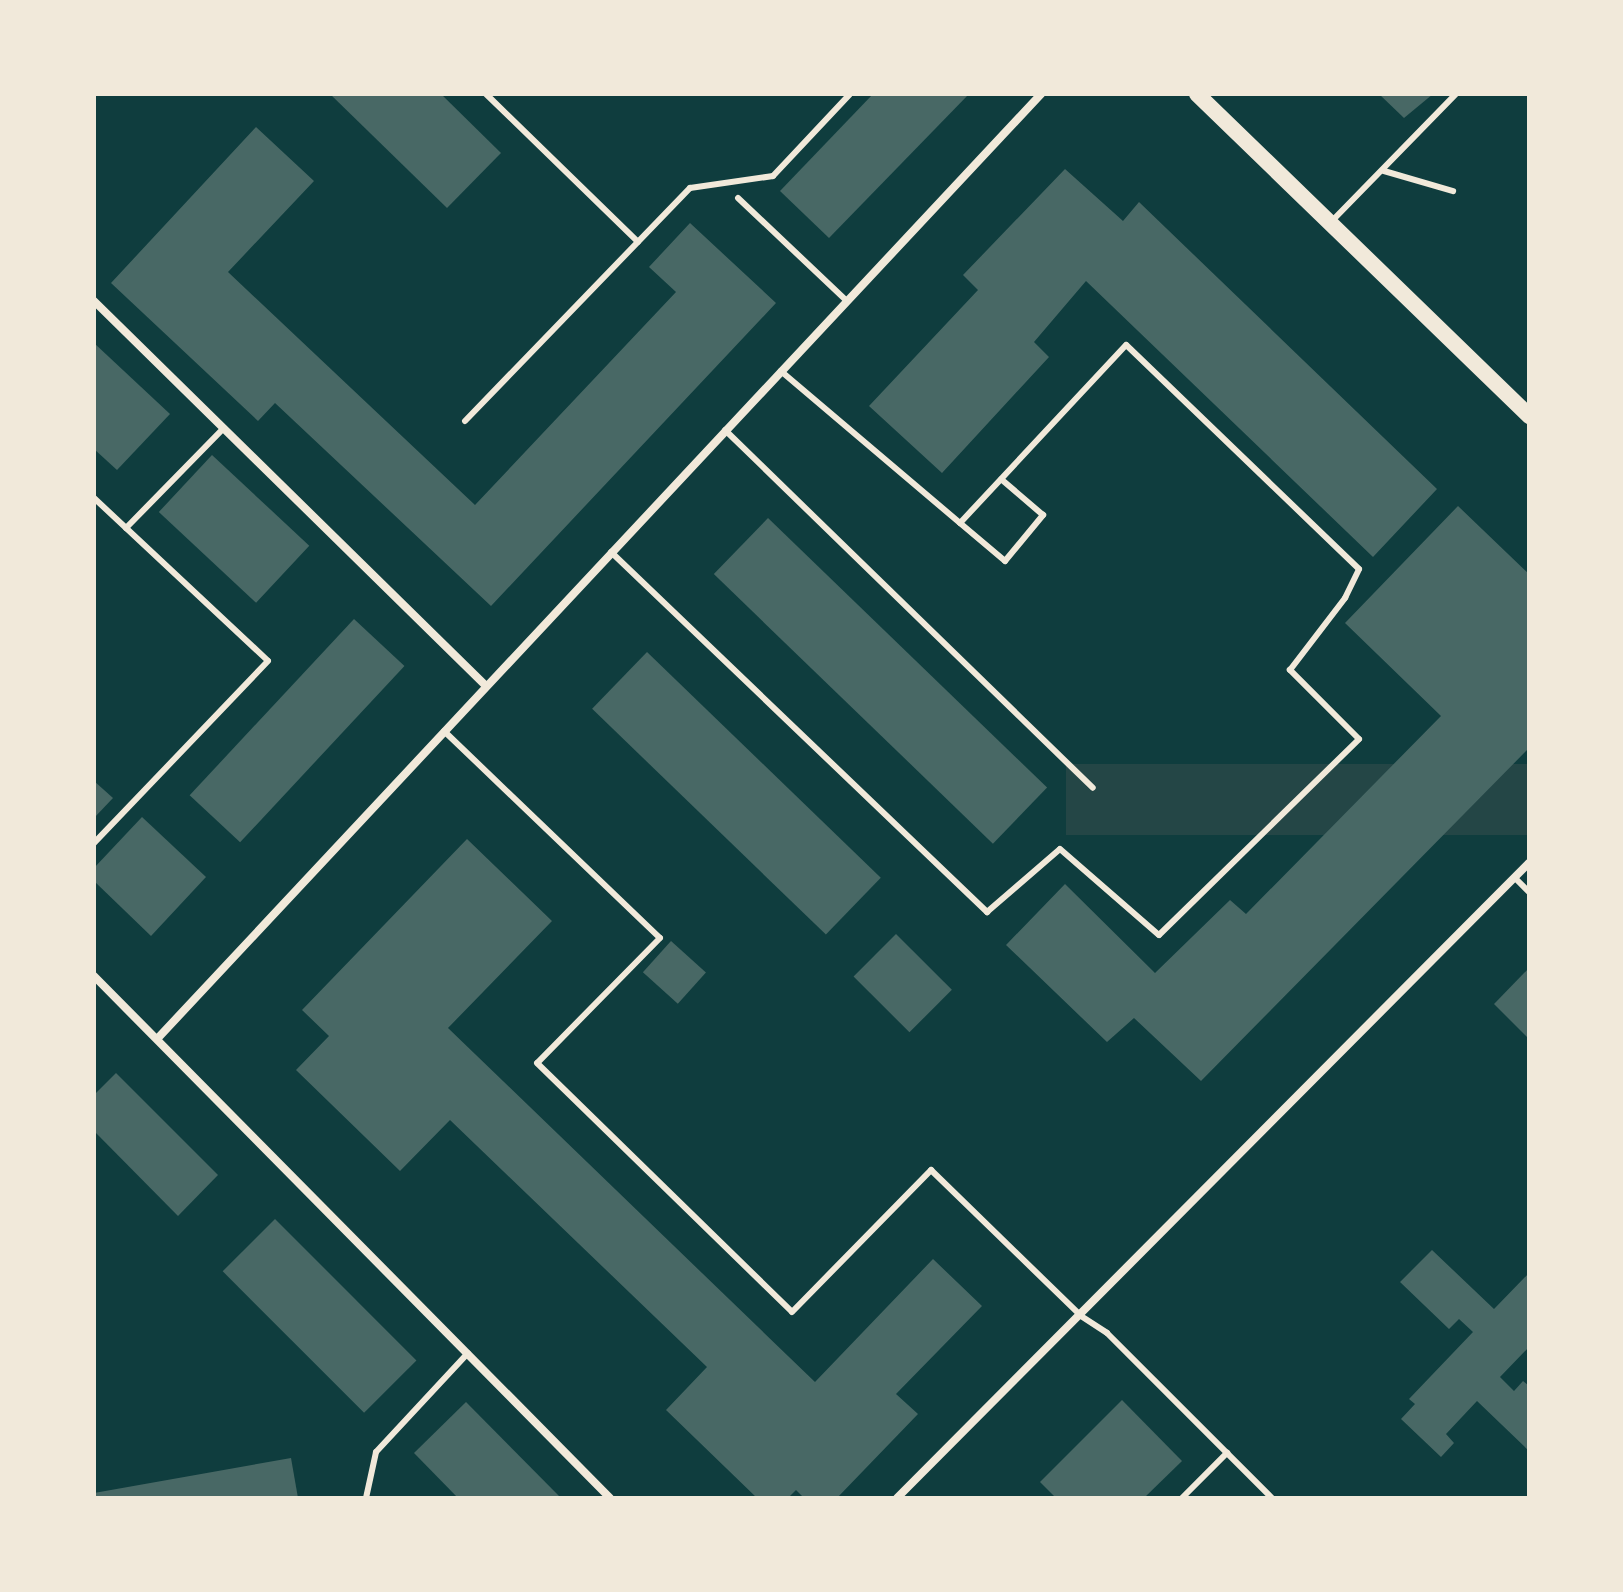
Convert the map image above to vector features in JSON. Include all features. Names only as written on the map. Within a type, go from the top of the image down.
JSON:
[{"type":"main road","points":[[1197,94],[1529,416]]},
{"type":"street","points":[[158,1038],[1041,94]]},
{"type":"street","points":[[94,301],[486,686]]},
{"type":"street","points":[[899,1497],[1529,863]]},
{"type":"street","points":[[94,976],[610,1498]]},
{"type":"lane","points":[[486,94],[638,242]]},
{"type":"lane","points":[[465,421],[690,188],[773,176],[850,94]]},
{"type":"lane","points":[[1330,223],[1456,94]]},
{"type":"lane","points":[[1384,171],[1453,191]]},
{"type":"lane","points":[[738,198],[847,301]]},
{"type":"lane","points":[[611,552],[987,912],[1060,849],[1159,935],[1359,739],[1290,670],[1345,598],[1359,569],[1126,345],[960,523]]},
{"type":"lane","points":[[781,371],[1005,561],[1043,515],[1001,479]]},
{"type":"lane","points":[[126,528],[224,428]]},
{"type":"lane","points":[[725,430],[1093,788]]},
{"type":"lane","points":[[94,498],[268,661],[94,843]]},
{"type":"lane","points":[[444,731],[660,938],[537,1063],[792,1312],[931,1170],[1081,1316],[1107,1333],[1272,1498]]},
{"type":"lane","points":[[1515,878],[1529,892]]},
{"type":"lane","points":[[366,1498],[376,1452],[468,1353]]},
{"type":"lane","points":[[1182,1498],[1227,1453]]},
{"type":"shaded area","points":[[1066,764],[1529,764],[1529,835],[1066,835]]},
{"type":"building","points":[[330,94],[441,94],[501,153],[447,208]]},
{"type":"building","points":[[873,94],[969,94],[829,238],[780,191]]},
{"type":"building","points":[[1379,94],[1433,94],[1404,118]]},
{"type":"building","points":[[256,127],[314,181],[228,272],[475,505],[676,292],[649,267],[690,223],[776,303],[491,606],[275,403],[258,421],[111,283]]},
{"type":"building","points":[[1065,169],[1123,221],[1139,202],[1437,489],[1373,557],[1086,281],[1034,342],[1049,357],[942,473],[869,406],[978,290],[963,275]]},
{"type":"building","points":[[94,343],[170,414],[117,470],[94,449]]},
{"type":"building","points":[[212,455],[309,546],[256,603],[159,512]]},
{"type":"building","points":[[1458,506],[1529,574],[1529,748],[1201,1081],[1134,1018],[1107,1042],[1006,945],[1065,884],[1155,973],[1230,900],[1246,914],[1441,716],[1345,623]]},
{"type":"building","points":[[768,518],[1047,788],[993,844],[714,574]]},
{"type":"building","points":[[354,619],[404,666],[240,842],[190,795]]},
{"type":"building","points":[[647,652],[881,878],[826,935],[592,709]]},
{"type":"building","points":[[94,781],[113,798],[94,818]]},
{"type":"building","points":[[142,817],[206,877],[151,936],[94,881],[94,868]]},
{"type":"building","points":[[467,839],[552,921],[448,1028],[815,1382],[933,1259],[982,1306],[896,1394],[918,1414],[837,1498],[804,1498],[796,1490],[788,1498],[757,1498],[666,1410],[707,1367],[450,1120],[400,1171],[296,1070],[329,1036],[302,1010]]},
{"type":"building","points":[[896,934],[952,990],[909,1032],[854,976]]},
{"type":"building","points":[[671,941],[706,972],[678,1004],[643,972]]},
{"type":"building","points":[[1529,968],[1529,1039],[1494,1004]]},
{"type":"building","points":[[116,1073],[218,1175],[178,1216],[94,1131],[94,1095]]},
{"type":"building","points":[[275,1219],[416,1360],[364,1413],[223,1271]]},
{"type":"building","points":[[1432,1250],[1494,1309],[1529,1273],[1529,1347],[1500,1377],[1514,1391],[1523,1381],[1529,1386],[1529,1451],[1477,1401],[1446,1434],[1454,1443],[1441,1457],[1401,1419],[1415,1404],[1409,1399],[1473,1332],[1459,1319],[1449,1329],[1400,1282]]},
{"type":"building","points":[[1122,1400],[1182,1461],[1144,1498],[1056,1498],[1040,1482]]},
{"type":"building","points":[[466,1402],[561,1498],[458,1498],[414,1453]]},
{"type":"building","points":[[291,1458],[298,1498],[94,1498],[94,1493]]}]
